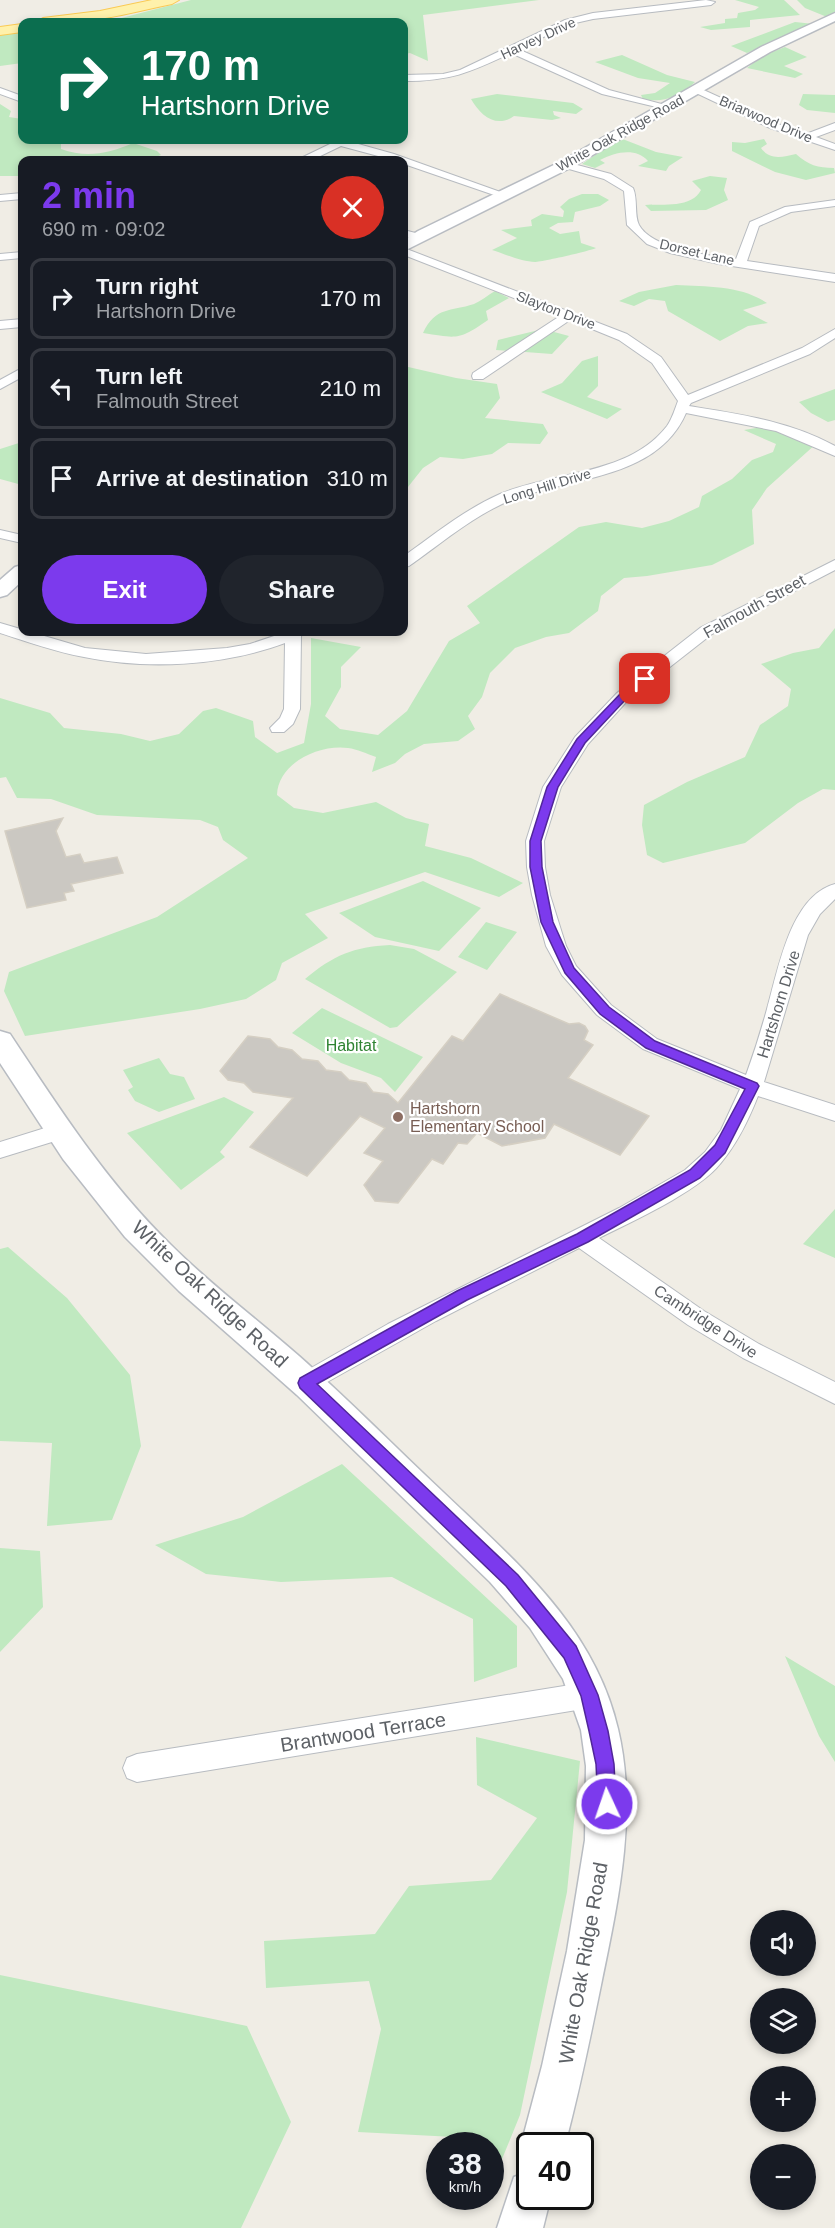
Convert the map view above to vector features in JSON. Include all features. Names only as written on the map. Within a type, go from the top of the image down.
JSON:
[{"type":"main road","points":[[76,18],[172,0]]},
{"type":"main road","points":[[98,18],[140,12],[187,0]]},
{"type":"main road","points":[[0,29],[18,27]]},
{"type":"street","name":"Harvey Drive","points":[[408,78],[454,75],[474,68],[576,19],[711,2]]},
{"type":"street","name":"White Oak Ridge Road","points":[[408,243],[501,194],[566,165],[771,45],[835,17]]},
{"type":"street","points":[[512,50],[542,60],[569,76],[610,94],[665,108]]},
{"type":"street","name":"Briarwood Drive","points":[[697,90],[774,126],[835,147]]},
{"type":"street","points":[[0,91],[18,97]]},
{"type":"street","points":[[0,100],[18,97]]},
{"type":"street","points":[[806,137],[835,126]]},
{"type":"street","points":[[312,156],[338,144]]},
{"type":"street","points":[[349,144],[390,156]]},
{"type":"street","points":[[408,162],[501,194]]},
{"type":"street","name":"Dorset Lane","points":[[566,165],[604,174],[622,183],[629,190],[633,225],[653,242],[704,257],[835,278]]},
{"type":"street","points":[[0,198],[18,196]]},
{"type":"street","points":[[741,262],[754,224],[789,209],[835,203]]},
{"type":"street","points":[[408,234],[418,237]]},
{"type":"street","name":"Slayton Drive","points":[[408,254],[623,337],[657,360],[684,405]]},
{"type":"street","points":[[0,257],[18,255]]},
{"type":"street","points":[[478,376],[570,315]]},
{"type":"street","points":[[0,325],[18,323]]},
{"type":"street","points":[[684,405],[806,351],[835,333]]},
{"type":"street","points":[[0,385],[18,374]]},
{"type":"street","points":[[684,405],[798,433],[821,442],[835,452]]},
{"type":"street","name":"Long Hill Drive","points":[[408,560],[486,506],[510,495],[624,463],[652,450],[668,436],[684,405]]},
{"type":"street","points":[[0,534],[18,538]]},
{"type":"street","name":"Falmouth Street","points":[[835,564],[705,631],[623,696],[581,741],[552,787],[536,841],[536,867],[547,922],[556,946],[581,986],[604,1010],[650,1044],[753,1086],[835,1113]]},
{"type":"street","points":[[0,591],[18,575]]},
{"type":"street","points":[[0,628],[18,634]]},
{"type":"street","points":[[26,636],[61,647],[100,655],[148,657],[209,656],[253,648],[287,636]]},
{"type":"street","points":[[278,728],[287,720],[292,710],[296,636]]},
{"type":"street","name":"Hartshorn Drive","points":[[305,1383],[462,1295],[582,1238],[695,1174],[720,1149],[753,1086],[798,935],[806,917],[820,900],[835,890]]},
{"type":"street","name":"White Oak Ridge Road","points":[[0,1041],[61,1131],[119,1210],[156,1251],[305,1383],[512,1580],[570,1652],[590,1695],[605,1764],[607,1804],[593,1925],[562,2076],[547,2132]]},
{"type":"street","points":[[0,1150],[61,1131]]},
{"type":"street","name":"Cambridge Drive","points":[[582,1238],[696,1318],[751,1351],[835,1394]]},
{"type":"street","name":"Brantwood Terrace","points":[[137,1768],[590,1695]]},
{"type":"street","points":[[520,2228],[525,2210]]},
{"type":"green space","points":[[191,0],[539,0],[423,15],[428,61],[408,53],[408,18],[121,18]]},
{"type":"green space","points":[[735,0],[784,0],[800,15],[750,20],[750,27],[711,30],[700,27],[725,23],[725,19],[737,18],[738,13],[759,7]]},
{"type":"green space","points":[[797,0],[835,0],[835,15],[827,17],[805,8]]},
{"type":"green space","points":[[795,22],[814,24],[747,53],[731,46]]},
{"type":"green space","points":[[18,31],[18,64],[0,66],[0,33]]},
{"type":"green space","points":[[785,47],[807,57],[784,66],[803,74],[795,78],[747,68],[762,56]]},
{"type":"green space","points":[[622,55],[667,75],[695,82],[671,98],[643,99],[641,95],[655,93],[670,83],[638,78],[595,62]]},
{"type":"green space","points":[[497,94],[573,103],[583,109],[576,114],[553,111],[554,115],[561,118],[552,120],[514,116],[507,120],[495,121],[484,115],[471,99]]},
{"type":"green space","points":[[803,94],[835,95],[835,113],[807,110],[799,105]]},
{"type":"green space","points":[[0,104],[11,111],[9,117],[18,118],[18,144],[61,144],[61,149],[70,152],[97,154],[136,144],[157,151],[161,155],[18,156],[18,176],[0,176]]},
{"type":"green space","points":[[620,138],[656,152],[683,157],[669,166],[666,171],[638,166],[648,161],[631,152],[606,157],[600,160],[605,163],[595,168],[582,164]]},
{"type":"green space","points":[[764,139],[767,144],[761,148],[768,155],[777,157],[796,154],[813,165],[834,168],[835,173],[806,180],[775,172],[732,151],[732,142],[745,143]]},
{"type":"green space","points":[[710,176],[727,178],[724,190],[728,200],[706,210],[651,211],[645,205],[676,204],[691,200],[701,190],[692,181]]},
{"type":"green space","points":[[582,194],[598,194],[609,200],[600,206],[575,212],[573,222],[558,223],[549,228],[560,234],[579,231],[581,243],[596,248],[535,262],[492,250],[517,238],[501,230],[532,226],[531,220],[542,214],[563,217],[564,211],[560,207],[569,199]]},
{"type":"green space","points":[[676,285],[723,288],[757,297],[767,303],[743,310],[768,323],[748,326],[720,341],[668,311],[665,301],[649,299],[634,306],[619,301],[639,292]]},
{"type":"green space","points":[[495,291],[509,298],[486,311],[488,320],[470,332],[451,337],[423,333],[433,318],[444,311],[474,304]]},
{"type":"green space","points":[[543,329],[569,336],[552,354],[496,350],[498,340]]},
{"type":"green space","points":[[598,356],[598,386],[587,397],[622,409],[607,419],[541,392],[562,383],[582,361]]},
{"type":"green space","points":[[408,367],[456,378],[497,384],[500,398],[485,418],[543,424],[548,433],[540,444],[508,443],[492,454],[463,459],[440,457],[423,468],[408,487]]},
{"type":"green space","points":[[835,389],[835,420],[828,422],[811,413],[799,402]]},
{"type":"green space","points":[[762,427],[817,443],[767,488],[752,510],[754,544],[712,565],[624,578],[601,596],[598,611],[569,633],[546,637],[515,648],[490,673],[482,697],[468,716],[475,729],[458,741],[424,744],[405,754],[395,763],[372,772],[376,757],[348,748],[325,749],[302,758],[292,765],[279,784],[277,795],[294,808],[323,813],[376,802],[406,818],[429,824],[425,846],[471,858],[523,883],[499,897],[425,872],[305,914],[328,938],[282,963],[276,980],[246,999],[200,1009],[25,1036],[4,991],[9,972],[157,917],[248,858],[223,840],[218,827],[200,820],[97,815],[51,799],[17,798],[6,777],[0,778],[0,698],[50,713],[64,728],[121,734],[150,741],[179,734],[203,711],[216,708],[253,721],[255,737],[277,753],[304,743],[311,704],[311,638],[361,647],[341,667],[341,687],[325,716],[340,729],[378,735],[407,711],[449,641],[480,623],[467,606],[579,527],[606,522],[642,528],[669,521],[699,507],[702,496],[732,479],[752,460],[773,452],[776,444],[744,430]]},
{"type":"green space","points":[[18,443],[18,484],[0,479],[0,449]]},
{"type":"green space","points":[[835,628],[835,790],[823,789],[798,803],[745,843],[663,863],[647,855],[642,825],[644,805],[687,782],[745,757],[760,725],[788,706],[791,689],[761,664],[793,653],[819,648]]},
{"type":"green space","points":[[423,881],[481,908],[439,951],[375,937],[339,913]]},
{"type":"green space","points":[[486,922],[517,932],[487,970],[458,957]]},
{"type":"green space","points":[[390,945],[414,949],[457,972],[397,1027],[390,1028],[305,979],[335,958],[354,950]]},
{"type":"green space","name":"Habitat","points":[[322,1008],[423,1057],[395,1092],[381,1078],[341,1063],[292,1033]]},
{"type":"green space","points":[[159,1058],[170,1074],[184,1077],[195,1099],[159,1112],[135,1101],[128,1090],[133,1087],[123,1070]]},
{"type":"green space","points":[[224,1097],[254,1112],[220,1152],[225,1157],[181,1190],[127,1133]]},
{"type":"green space","points":[[835,1209],[835,1258],[803,1244]]},
{"type":"green space","points":[[8,1247],[67,1298],[130,1375],[141,1446],[112,1520],[47,1526],[52,1443],[0,1441],[0,1249]]},
{"type":"green space","points":[[342,1464],[517,1626],[517,1667],[474,1682],[473,1619],[392,1577],[281,1582],[206,1574],[155,1545],[243,1517]]},
{"type":"green space","points":[[0,1548],[40,1551],[43,1607],[0,1652]]},
{"type":"green space","points":[[785,1656],[835,1686],[835,1762],[819,1736]]},
{"type":"green space","points":[[476,1737],[580,1761],[567,1892],[520,2115],[504,2154],[504,2132],[426,2132],[426,2136],[358,2132],[381,2029],[369,1981],[266,1988],[264,1941],[375,1934],[409,1886],[491,1880],[537,1818],[477,1785]]},
{"type":"green space","points":[[0,1975],[247,2026],[291,2122],[241,2228],[0,2228]]},
{"type":"building","points":[[63,818],[56,831],[66,857],[80,854],[84,863],[117,857],[123,873],[71,884],[74,891],[64,893],[66,900],[27,908],[5,831]]},
{"type":"building","name":"Hartshorn Elementary School","points":[[500,994],[569,1024],[579,1023],[585,1026],[588,1031],[584,1040],[593,1045],[568,1078],[649,1116],[620,1155],[554,1124],[545,1138],[502,1146],[477,1133],[467,1144],[458,1143],[443,1164],[432,1159],[398,1203],[375,1201],[364,1185],[383,1161],[364,1153],[385,1128],[360,1116],[307,1176],[250,1147],[293,1098],[253,1092],[244,1083],[228,1080],[220,1071],[248,1036],[270,1039],[278,1047],[292,1050],[302,1059],[318,1061],[326,1070],[341,1072],[349,1080],[366,1083],[373,1092],[388,1094],[398,1103],[452,1036],[463,1041]]},
{"type":"place","name":"Hartshorn Elementary School","points":[[398,1117]]},
{"type":"route","points":[[607,1804],[605,1764],[590,1695],[570,1652],[512,1580],[305,1383],[462,1295],[582,1238],[695,1174],[712,1160],[720,1149],[753,1086],[650,1044],[604,1010],[569,970],[556,946],[547,922],[536,867],[536,841],[552,787],[581,741],[623,696],[645,679]]}]
